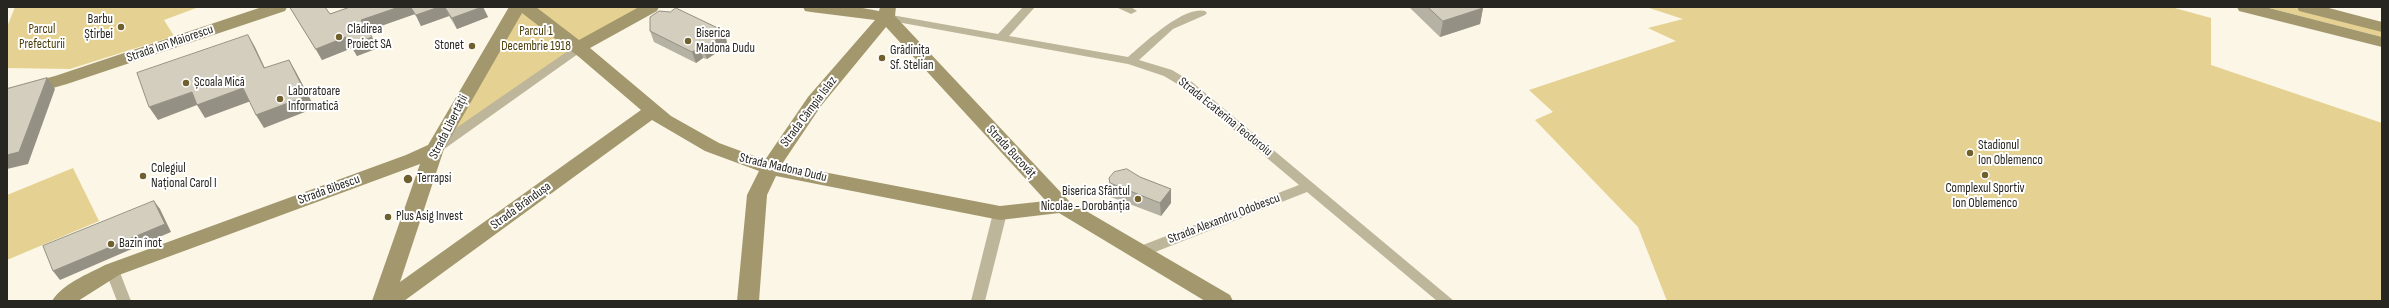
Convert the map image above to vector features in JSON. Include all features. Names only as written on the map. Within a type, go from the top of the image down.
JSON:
[{"type":"street","name":"Strada Ion Maiorescu","points":[[7,95],[61,80],[279,7]]},
{"type":"street","name":"Strada Libertății","points":[[383,301],[435,149],[517,7]]},
{"type":"street","name":"Strada Madona Dudu","points":[[525,7],[578,48],[652,110],[686,134],[712,147],[769,168],[1000,213],[1062,206]]},
{"type":"street","points":[[578,48],[651,7]]},
{"type":"street","points":[[811,7],[866,13],[887,12]]},
{"type":"street","points":[[1002,37],[1008,28],[1029,7]]},
{"type":"street","points":[[2245,7],[2382,42]]},
{"type":"street","points":[[2305,7],[2382,27]]},
{"type":"street","name":"Strada Ecaterina Teodoroiu","points":[[887,12],[1002,37],[1130,61],[1168,73],[1188,84],[1447,301]]},
{"type":"street","name":"Strada Câmpia Islaz","points":[[748,301],[757,195],[769,168],[790,135],[827,85],[887,12]]},
{"type":"street","name":"Strada Bucovăț","points":[[887,12],[1062,206],[1222,301]]},
{"type":"street","points":[[1130,61],[1169,28],[1201,13]]},
{"type":"street","name":"Strada Bibescu","points":[[63,301],[78,290],[112,270],[413,160],[435,149],[578,48]]},
{"type":"street","name":"Strada Ion Maiorescu","points":[[7,86],[30,85],[61,80]]},
{"type":"street","name":"Strada Brândușa","points":[[389,301],[652,110]]},
{"type":"street","name":"Strada Alexandru Odobescu","points":[[1140,252],[1309,186]]},
{"type":"street","points":[[978,301],[1000,213]]},
{"type":"street","points":[[112,270],[124,301]]},
{"type":"green space","name":"Parcul Prefecturii","points":[[15,7],[199,7],[164,20],[174,36],[70,69],[7,68],[7,27]]},
{"type":"green space","name":"Parcul 1 Decembrie 1918","points":[[517,7],[649,7],[447,140]]},
{"type":"green space","name":"Complexul Sportiv Ion Oblemenco","points":[[1646,7],[2171,7],[2211,18],[2211,65],[2382,123],[2382,301],[1667,301],[1638,227],[1535,120],[1553,112],[1529,90],[1676,41],[1648,28],[1683,19]]},
{"type":"green space","points":[[2265,7],[2292,7],[2382,30],[2382,37]]},
{"type":"green space","points":[[73,168],[99,221],[7,260],[7,195]]},
{"type":"building","name":"Clădirea Proiect SA","points":[[290,7],[325,7],[330,14],[350,7],[399,7],[361,20],[372,37],[351,45],[346,37],[316,49]]},
{"type":"building","points":[[411,7],[439,7],[416,15]]},
{"type":"building","points":[[445,7],[482,7],[452,18]]},
{"type":"building","points":[[1428,7],[1482,7],[1483,8],[1443,21]]},
{"type":"building","points":[[676,8],[724,31],[719,34],[722,36],[703,48],[700,47],[692,52],[650,31],[650,17],[659,11],[670,12]]},
{"type":"building","points":[[248,35],[264,68],[289,60],[307,96],[256,115],[243,88],[197,105],[192,92],[149,107],[137,73]]},
{"type":"building","points":[[47,78],[19,152],[7,155],[7,89]]},
{"type":"building","points":[[1127,169],[1140,177],[1171,189],[1160,203],[1110,183],[1109,178],[1114,172]]},
{"type":"building","points":[[154,201],[165,224],[53,271],[43,246]]},
{"type":"place","name":"Barbu Știrbei","points":[[121,27]]},
{"type":"place","name":"Clădirea Proiect SA","points":[[339,37]]},
{"type":"place","name":"Biserica Madona Dudu","points":[[688,41]]},
{"type":"place","name":"Stonet","points":[[472,46]]},
{"type":"place","name":"Grădinița Sf. Stelian","points":[[882,58]]},
{"type":"place","name":"Școala Mică","points":[[186,83]]},
{"type":"place","name":"Laboratoare Informatică","points":[[280,99]]},
{"type":"place","name":"Stadionul Ion Oblemenco","points":[[1970,153]]},
{"type":"place","name":"Complexul Sportiv Ion Oblemenco","points":[[1985,175]]},
{"type":"place","name":"Colegiul Național Carol I","points":[[143,176]]},
{"type":"place","name":"Terrapsi","points":[[408,179]]},
{"type":"place","name":"Biserica Sfântul Nicolae - Dorobănția","points":[[1138,199]]},
{"type":"place","name":"Plus Asig Invest","points":[[388,217]]},
{"type":"place","name":"Bazin înot","points":[[111,244]]}]
